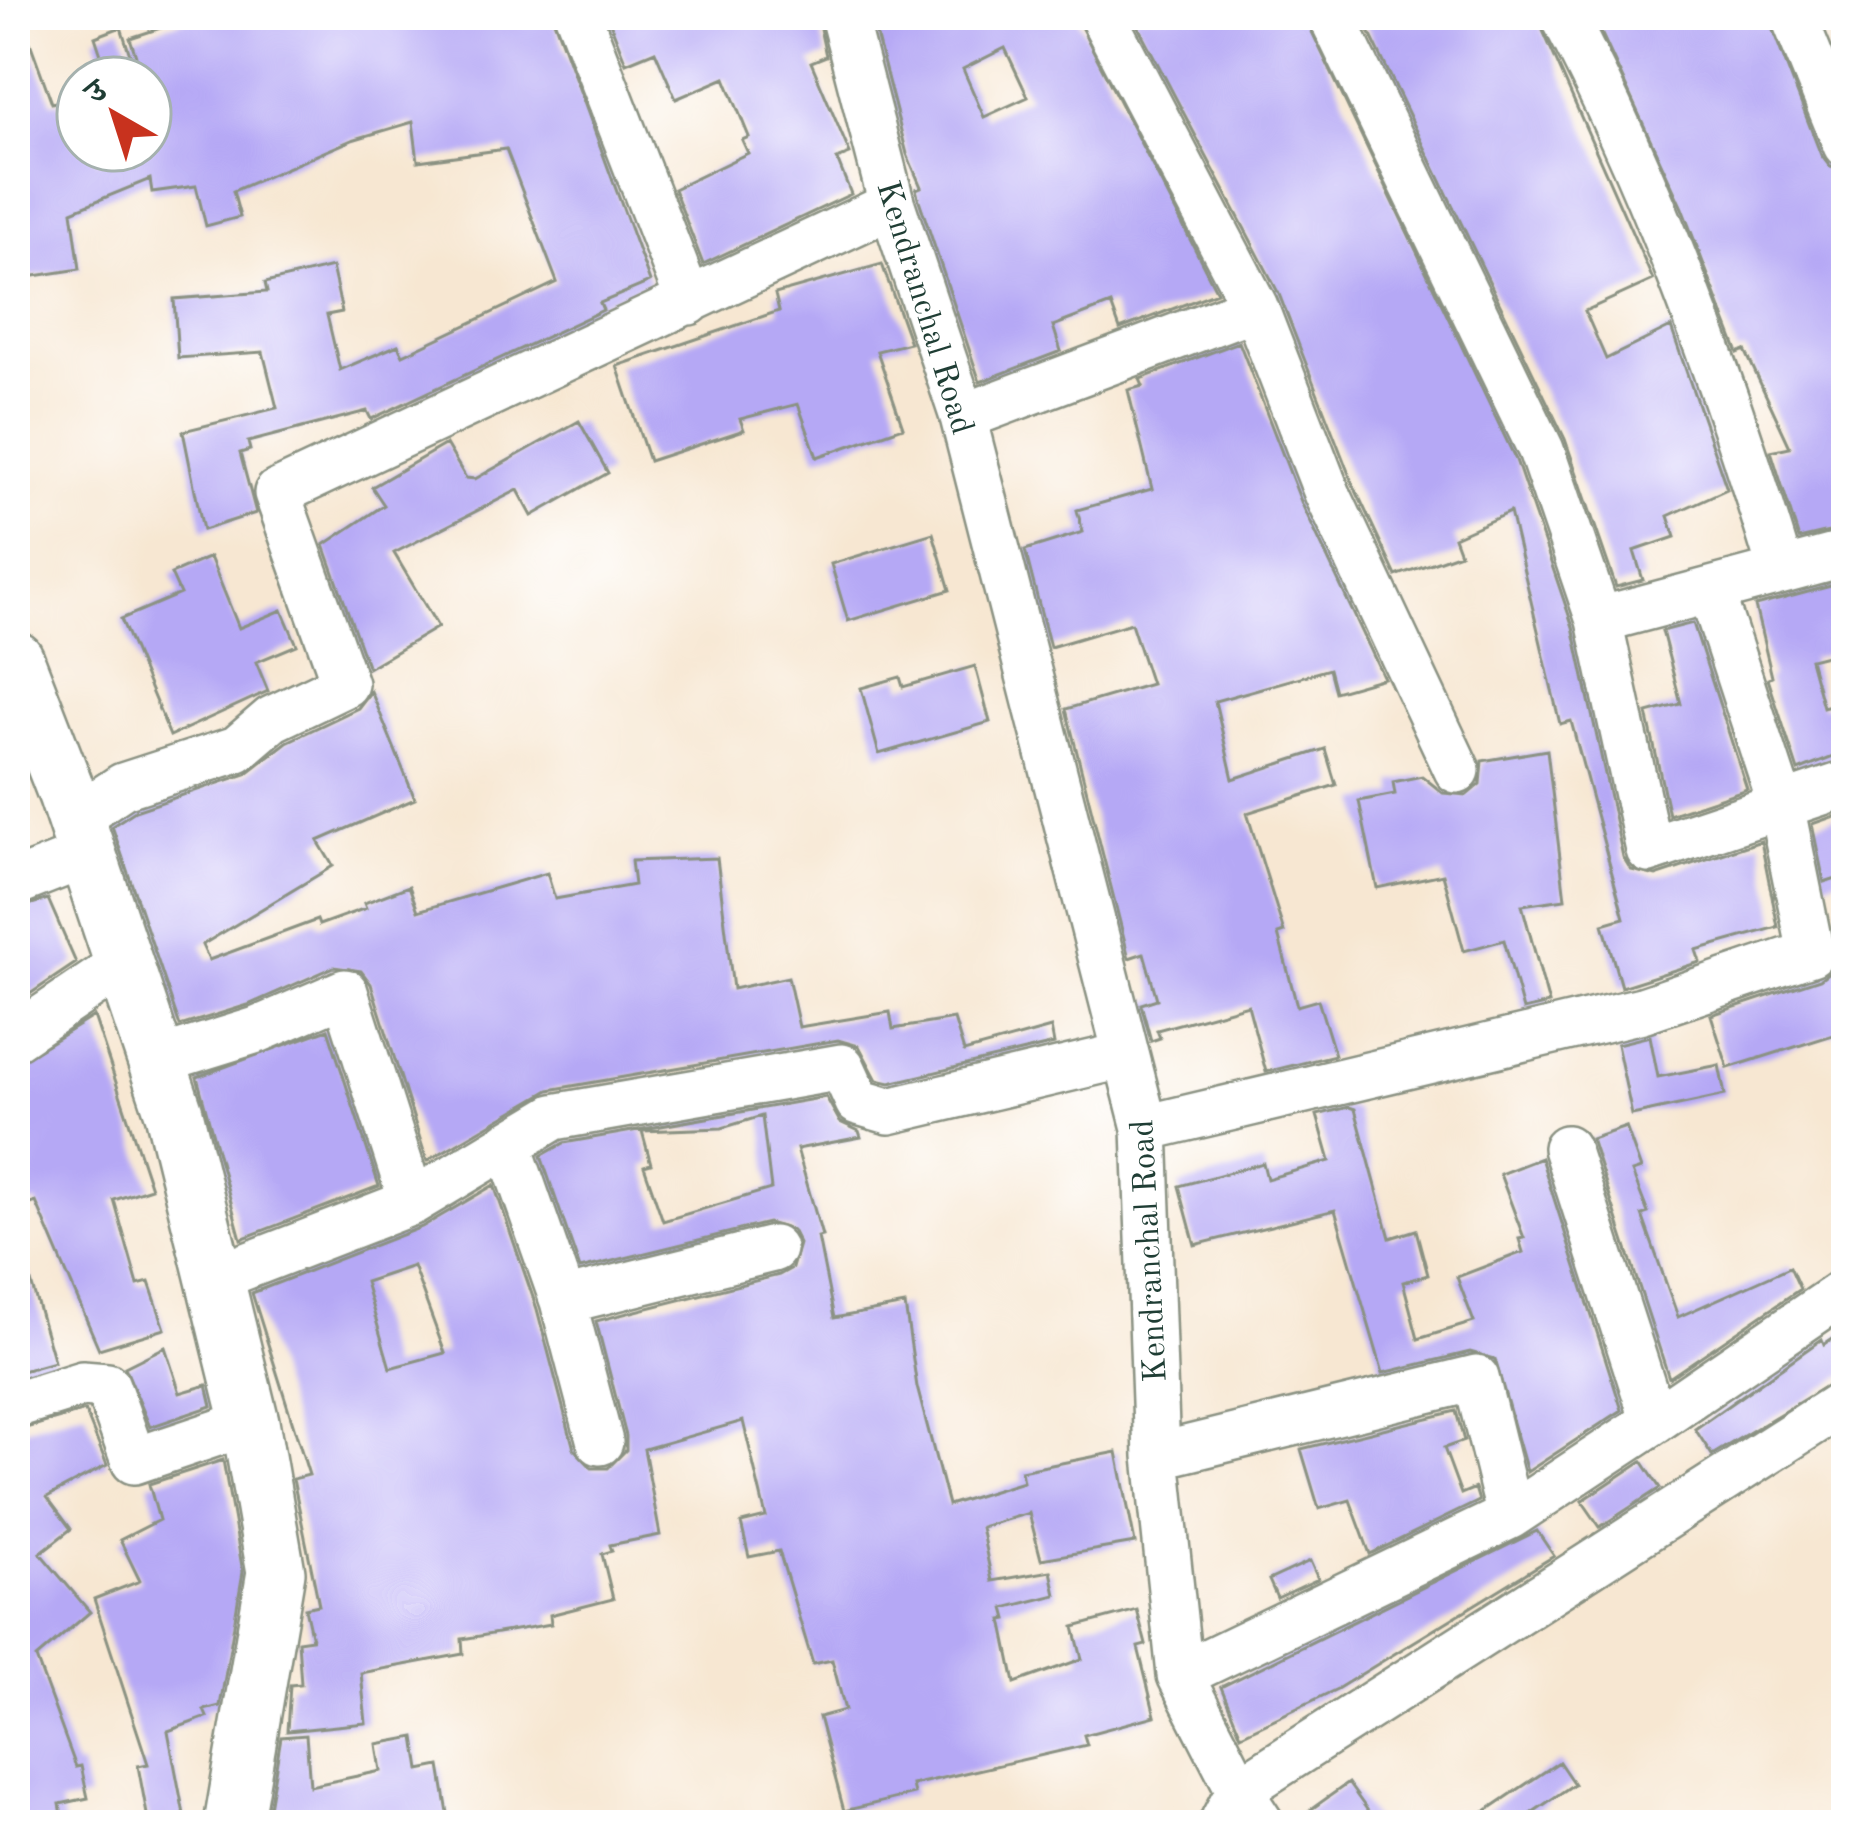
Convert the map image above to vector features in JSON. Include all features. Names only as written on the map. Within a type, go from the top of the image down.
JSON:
[{"type":"main road","points":[[15,660],[29,735],[81,837],[157,1061],[218,1277],[250,1422],[276,1572],[233,1825]]},
{"type":"street","points":[[578,15],[689,302]]},
{"type":"street","name":"Kendranchal Road","points":[[843,15],[892,205],[963,417],[1144,1128],[1157,1456],[1180,1675],[1241,1813],[1846,1401]]},
{"type":"street","points":[[1102,15],[1255,307],[1327,493],[1456,770]]},
{"type":"street","points":[[1331,15],[1541,450],[1599,620],[1649,850],[1846,784]]},
{"type":"street","points":[[1563,15],[1666,228],[1740,434],[1780,571]]},
{"type":"street","points":[[1793,15],[1846,145]]},
{"type":"street","points":[[15,883],[81,837],[124,786],[237,749],[272,719],[346,684],[277,493],[892,205]]},
{"type":"street","points":[[963,417],[1255,307]]},
{"type":"street","points":[[1599,620],[1846,554]]},
{"type":"street","points":[[1144,1128],[1642,1010],[1810,953],[1781,805],[1711,591]]},
{"type":"street","points":[[15,1037],[123,964]]},
{"type":"street","points":[[157,1061],[257,1030],[345,992],[412,1202]]},
{"type":"street","points":[[218,1277],[412,1202],[554,1118],[842,1067],[858,1102],[889,1111],[1126,1055]]},
{"type":"street","points":[[508,1144],[563,1301],[600,1442]]},
{"type":"street","points":[[1566,1148],[1654,1420]]},
{"type":"street","points":[[563,1301],[773,1249]]},
{"type":"street","points":[[1180,1675],[1510,1516],[1846,1290]]},
{"type":"street","points":[[1157,1456],[1476,1378],[1510,1516]]},
{"type":"street","points":[[15,1405],[82,1384],[107,1386],[134,1461],[250,1422]]},
{"type":"building","points":[[15,15],[20,15],[54,102],[54,174],[174,174],[174,54],[135,54],[130,38],[200,15],[552,15],[650,282],[600,303],[603,310],[371,419],[367,411],[248,442],[250,450],[240,453],[256,513],[203,530],[183,431],[277,408],[263,352],[178,358],[174,299],[267,292],[265,283],[332,267],[342,312],[327,315],[340,370],[398,345],[403,355],[557,282],[506,149],[418,161],[413,122],[352,140],[233,191],[240,217],[206,226],[196,186],[152,192],[150,179],[72,211],[80,269],[15,279]]},
{"type":"building","points":[[607,15],[783,15],[788,26],[817,15],[826,56],[811,62],[850,154],[837,159],[851,194],[703,264],[674,189],[748,153],[742,140],[749,137],[725,78],[676,99],[655,51],[626,63]]},
{"type":"building","points":[[871,15],[1075,15],[1217,292],[1120,329],[1111,304],[1053,326],[1061,351],[980,382],[907,154]],"holes":[[[1005,48],[1028,97],[984,117],[963,69]]]},
{"type":"building","points":[[1132,15],[1304,15],[1516,460],[1573,627],[1623,857],[1631,870],[1656,876],[1761,841],[1778,927],[1696,950],[1700,962],[1621,987],[1603,924],[1624,918],[1571,721],[1560,724],[1510,512],[1454,537],[1460,553],[1396,576],[1352,482],[1279,294]]},
{"type":"building","points":[[1361,15],[1536,15],[1653,280],[1585,311],[1606,359],[1671,327],[1727,489],[1668,516],[1675,537],[1634,551],[1643,580],[1616,587],[1565,439]]},
{"type":"building","points":[[1593,15],[1767,15],[1821,155],[1830,167],[1846,171],[1846,429],[1838,432],[1846,472],[1846,528],[1799,539],[1771,451],[1790,447],[1745,350],[1738,353],[1682,208]]},
{"type":"building","points":[[121,27],[130,54],[101,54],[95,37]]},
{"type":"building","points":[[882,264],[910,343],[877,351],[903,427],[817,457],[798,404],[740,419],[744,430],[649,461],[617,366],[779,311],[775,294]]},
{"type":"building","points":[[1239,342],[1302,504],[1384,678],[1335,692],[1329,669],[1215,701],[1233,779],[1325,749],[1336,785],[1247,813],[1284,932],[1278,934],[1297,1006],[1318,1000],[1335,1055],[1266,1072],[1248,1005],[1157,1030],[1160,1038],[1151,1041],[1141,1004],[1157,999],[1144,953],[1129,958],[1066,709],[1151,684],[1131,623],[1050,647],[1025,550],[1083,532],[1077,510],[1152,489],[1128,390],[1143,386],[1140,379]]},
{"type":"building","points":[[579,421],[608,473],[532,516],[518,490],[394,553],[438,627],[368,668],[324,545],[384,505],[372,487],[446,444],[466,478],[475,479]]},
{"type":"building","points":[[933,533],[950,590],[848,621],[831,564]]},
{"type":"building","points":[[210,557],[239,628],[282,610],[297,645],[256,662],[268,691],[170,736],[121,619],[180,594],[171,574]]},
{"type":"building","points":[[1846,582],[1846,650],[1810,659],[1823,707],[1846,701],[1846,752],[1798,771],[1768,679],[1772,677],[1755,606]]},
{"type":"building","points":[[1693,623],[1747,789],[1669,815],[1647,713],[1681,704],[1662,631]]},
{"type":"building","points":[[975,666],[990,722],[879,754],[861,688],[900,677],[903,687]]},
{"type":"building","points":[[371,691],[415,799],[318,841],[333,866],[202,945],[209,960],[317,920],[319,925],[366,908],[364,903],[409,886],[418,911],[547,873],[555,899],[634,885],[631,861],[717,858],[733,989],[788,977],[799,1027],[890,1012],[893,1029],[954,1019],[964,1052],[1051,1028],[1054,1044],[890,1083],[877,1080],[859,1046],[838,1040],[549,1090],[427,1161],[371,984],[361,971],[334,967],[248,1005],[180,1026],[112,826],[135,811],[246,774],[287,742],[358,708]]},
{"type":"building","points":[[1547,750],[1565,899],[1522,905],[1549,1004],[1523,1010],[1504,940],[1464,951],[1443,874],[1377,888],[1359,801],[1395,794],[1393,782],[1422,776],[1443,793],[1467,795],[1480,784],[1482,761]]},
{"type":"building","points":[[1846,812],[1846,875],[1824,882],[1812,824]]},
{"type":"building","points":[[48,899],[76,963],[15,1004],[15,909]]},
{"type":"building","points":[[1846,959],[1846,1031],[1728,1068],[1711,1015],[1820,979]]},
{"type":"building","points":[[94,1016],[151,1188],[114,1200],[138,1285],[149,1282],[165,1329],[99,1349],[36,1202],[15,1210],[15,1064]]},
{"type":"building","points":[[328,1029],[379,1186],[241,1239],[197,1077]]},
{"type":"building","points":[[1650,1036],[1658,1077],[1719,1065],[1725,1095],[1632,1115],[1617,1044]]},
{"type":"building","points":[[826,1097],[840,1122],[859,1131],[861,1137],[797,1149],[822,1236],[818,1237],[834,1318],[905,1305],[917,1387],[948,1505],[1023,1482],[1021,1471],[1117,1452],[1135,1543],[1041,1559],[1029,1513],[981,1527],[992,1581],[1051,1571],[1056,1595],[1004,1608],[1007,1619],[1002,1620],[1015,1683],[1082,1659],[1074,1627],[1137,1610],[1146,1645],[1138,1647],[1155,1716],[1084,1735],[1087,1745],[912,1785],[914,1794],[844,1811],[819,1717],[845,1710],[832,1660],[813,1664],[779,1551],[749,1557],[741,1523],[766,1517],[743,1421],[644,1449],[660,1535],[610,1545],[612,1551],[602,1554],[613,1599],[550,1615],[551,1624],[462,1639],[463,1654],[361,1673],[366,1723],[287,1731],[290,1685],[301,1684],[298,1641],[312,1639],[305,1608],[319,1605],[293,1479],[309,1475],[252,1293],[422,1227],[494,1185],[537,1309],[574,1449],[592,1468],[608,1468],[626,1450],[626,1436],[596,1321],[792,1268],[799,1244],[792,1230],[768,1223],[580,1269],[541,1156],[564,1143]],"holes":[[[762,1116],[771,1189],[663,1221],[644,1166],[651,1164],[642,1131],[722,1128]],[[413,1266],[445,1353],[390,1368],[365,1282]]]},
{"type":"building","points":[[1355,1109],[1390,1238],[1416,1230],[1428,1275],[1403,1282],[1418,1339],[1474,1322],[1457,1277],[1523,1252],[1519,1239],[1524,1238],[1500,1174],[1541,1158],[1622,1410],[1527,1472],[1495,1359],[1470,1352],[1383,1373],[1335,1210],[1195,1245],[1179,1186],[1263,1163],[1267,1179],[1330,1161],[1317,1115]]},
{"type":"building","points":[[1626,1127],[1641,1169],[1632,1172],[1648,1213],[1642,1215],[1678,1317],[1790,1267],[1800,1289],[1669,1378],[1591,1139]]},
{"type":"building","points":[[22,1251],[54,1362],[15,1373],[15,1252]]},
{"type":"building","points":[[1846,1329],[1846,1374],[1712,1455],[1695,1429],[1822,1339],[1824,1344]]},
{"type":"building","points":[[165,1347],[180,1393],[207,1385],[212,1406],[150,1427],[125,1367]]},
{"type":"building","points":[[85,1411],[107,1465],[47,1497],[71,1529],[40,1553],[90,1612],[36,1658],[76,1767],[81,1766],[88,1798],[60,1804],[64,1825],[15,1825],[15,1431]]},
{"type":"building","points":[[1456,1411],[1464,1441],[1444,1448],[1461,1494],[1475,1488],[1479,1501],[1370,1554],[1350,1500],[1319,1509],[1301,1449]]},
{"type":"building","points":[[223,1460],[243,1572],[220,1706],[204,1710],[207,1717],[168,1731],[186,1825],[149,1825],[138,1766],[148,1764],[94,1599],[140,1581],[120,1540],[159,1520],[149,1484]]},
{"type":"building","points":[[1642,1461],[1660,1488],[1600,1527],[1582,1501]]},
{"type":"building","points":[[1537,1531],[1554,1556],[1337,1689],[1241,1735],[1221,1687]]},
{"type":"building","points":[[1310,1561],[1318,1579],[1277,1598],[1269,1580]]},
{"type":"building","points":[[306,1735],[310,1786],[381,1771],[377,1744],[415,1737],[420,1770],[440,1766],[450,1825],[266,1825],[281,1737]]},
{"type":"building","points":[[1559,1762],[1574,1784],[1514,1825],[1465,1825]]},
{"type":"building","points":[[1348,1783],[1378,1825],[1289,1825]]}]
